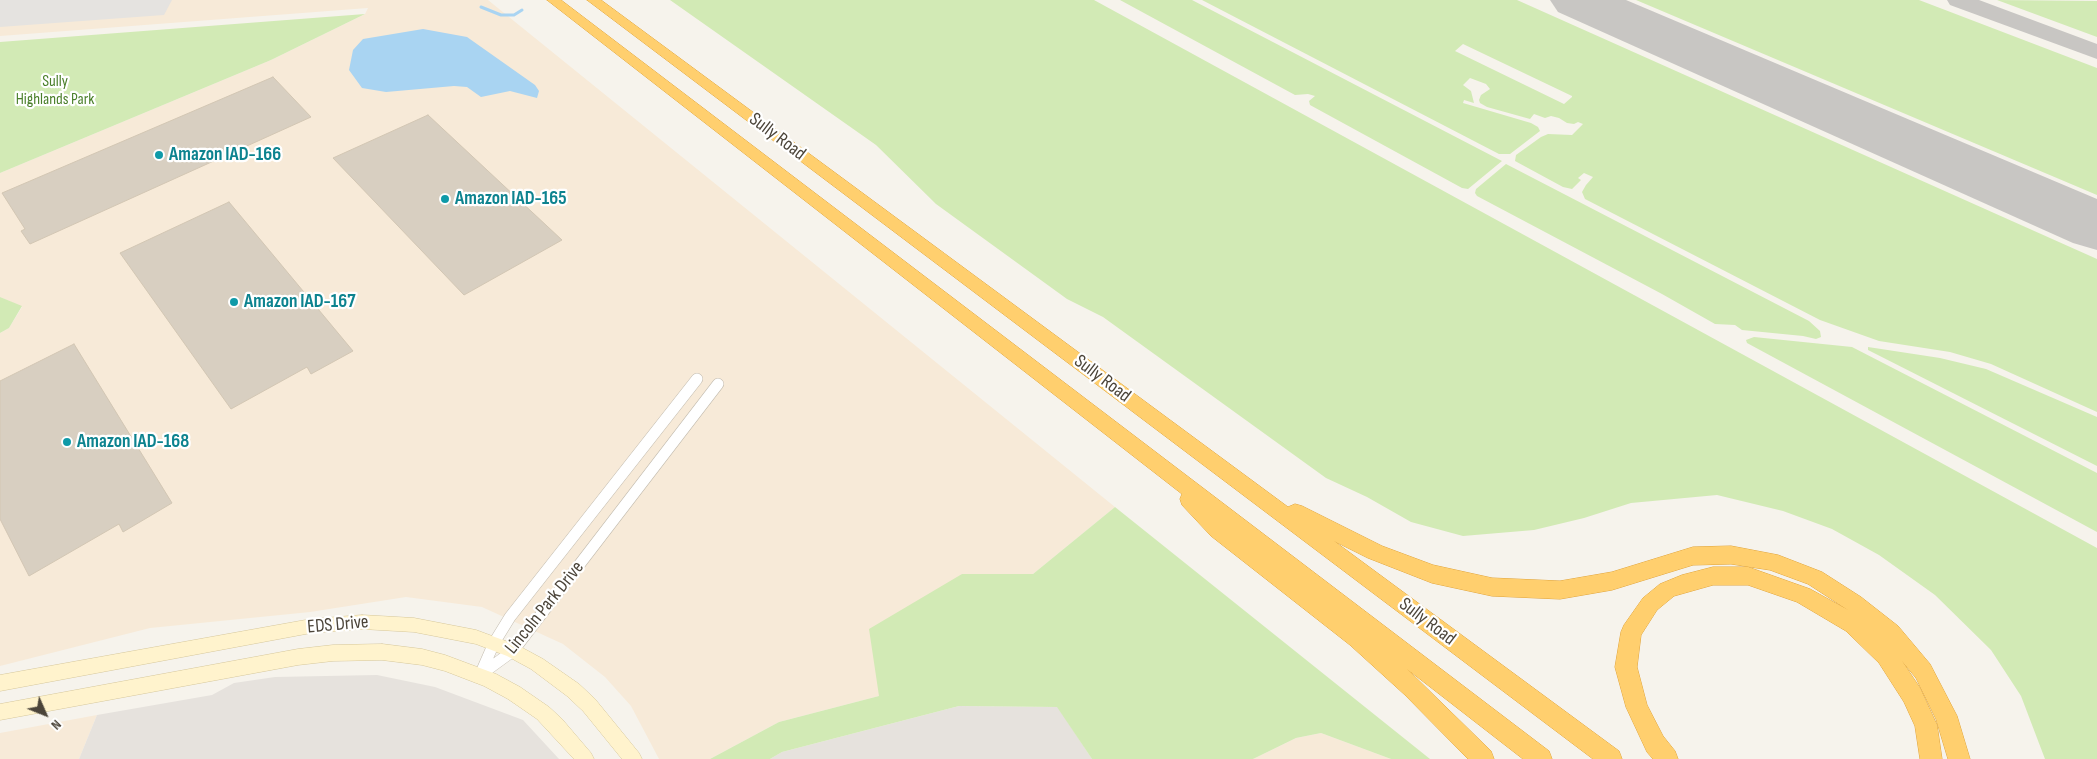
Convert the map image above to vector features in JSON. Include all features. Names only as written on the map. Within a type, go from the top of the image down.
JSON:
[{"type":"highway","points":[[541,0],[583,23]]},
{"type":"highway","name":"Sully Road","points":[[553,0],[1541,759]]},
{"type":"highway","name":"Sully Road","points":[[593,0],[1611,759]]},
{"type":"highway","points":[[609,0],[636,32]]},
{"type":"highway","points":[[1145,454],[1218,530],[1357,638],[1414,688],[1483,759]]},
{"type":"highway","points":[[1229,474],[1311,521],[1375,552],[1432,574],[1492,587],[1560,590],[1612,580],[1693,556],[1731,555],[1771,561],[1814,578],[1854,603],[1891,633],[1922,671],[1946,716],[1959,759]]},
{"type":"highway","points":[[1666,759],[1655,744],[1637,707],[1626,667],[1631,632],[1650,604],[1667,590],[1713,576],[1748,576],[1803,595],[1852,624],[1886,656],[1912,695],[1926,725],[1931,759]]},
{"type":"street","name":"Lincoln Park Drive","points":[[480,675],[494,643],[510,617],[696,378]]},
{"type":"street","name":"Lincoln Park Drive","points":[[480,675],[513,651],[718,384]]},
{"type":"street","name":"EDS Drive","points":[[0,683],[335,623],[389,622],[414,625],[454,631],[494,643],[537,664],[573,690],[589,705],[633,759]]},
{"type":"street","name":"EDS Drive","points":[[0,712],[298,657],[333,653],[382,652],[422,657],[480,675],[514,693],[543,713],[556,725],[585,759]]},
{"type":"shaded area","points":[[0,0],[488,0],[1115,507],[1033,574],[962,574],[879,696],[779,722],[710,759],[659,759],[631,706],[605,677],[563,644],[482,607],[406,597],[310,612],[150,628],[0,666],[0,333],[9,328],[22,307],[0,297],[0,173],[271,60],[365,14],[368,8],[0,36]]},
{"type":"shaded area","points":[[0,0],[172,0],[164,15],[0,27]]},
{"type":"shaded area","points":[[377,675],[435,687],[523,720],[559,759],[79,759],[97,715],[212,695],[234,683],[275,677]]},
{"type":"shaded area","points":[[959,706],[1058,707],[1092,759],[770,759],[782,752]]},
{"type":"shaded area","points":[[97,715],[79,759],[0,759],[0,733]]},
{"type":"shaded area","points":[[1321,733],[1391,759],[1253,759],[1296,738]]},
{"type":"green space","points":[[670,0],[1094,0],[2097,548],[2097,759],[2045,759],[2021,696],[1991,650],[1935,595],[1879,555],[1832,529],[1783,511],[1717,495],[1631,503],[1584,518],[1534,530],[1463,536],[1411,522],[1367,497],[1326,478],[1103,317],[1067,299],[936,204],[876,145]]},
{"type":"green space","points":[[1120,0],[1192,0],[1502,161],[1468,189],[1462,188],[1310,105],[1309,101],[1315,96],[1308,94],[1295,95]]},
{"type":"green space","points":[[1202,0],[1517,0],[2097,259],[2097,412],[1991,364],[1950,352],[1879,341],[1820,320],[1585,199],[1582,192],[1593,177],[1584,173],[1578,178],[1581,180],[1572,189],[1563,187],[1515,161],[1516,155],[1541,137],[1548,134],[1572,135],[1583,124],[1578,122],[1574,124],[1567,123],[1559,118],[1551,116],[1545,118],[1534,114],[1530,119],[1487,107],[1480,103],[1479,100],[1481,95],[1490,89],[1486,84],[1470,78],[1463,85],[1471,91],[1474,103],[1464,100],[1463,103],[1531,123],[1538,127],[1540,131],[1510,154],[1499,154]],"holes":[[[1463,44],[1572,96],[1564,104],[1455,51]]]},
{"type":"green space","points":[[1636,0],[1919,0],[2097,68],[2097,195]]},
{"type":"green space","points":[[1997,0],[2097,1],[2097,37]]},
{"type":"green space","name":"Sully Highlands Park","points":[[365,14],[271,60],[0,173],[0,42]]},
{"type":"green space","points":[[1506,164],[1809,321],[1820,331],[1821,337],[1816,339],[1742,330],[1735,325],[1715,324],[1477,196],[1475,193],[1476,189]]},
{"type":"green space","points":[[0,297],[22,306],[9,328],[0,333]]},
{"type":"green space","points":[[1754,337],[1852,347],[2097,473],[2097,532],[1747,343],[1746,340]]},
{"type":"green space","points":[[1868,347],[1940,358],[1986,369],[2097,417],[2097,466],[1868,350]]},
{"type":"green space","points":[[1115,507],[1430,759],[1391,759],[1321,733],[1296,738],[1253,759],[1092,759],[1057,707],[959,706],[782,752],[770,759],[710,759],[779,722],[879,696],[869,629],[962,574],[1033,574]]},
{"type":"water","points":[[423,29],[467,37],[535,85],[539,91],[537,98],[510,91],[481,97],[467,87],[454,86],[386,92],[362,88],[349,70],[353,50],[363,39]]},
{"type":"building","name":"Amazon IAD-166","points":[[273,77],[311,117],[30,244],[21,231],[25,229],[2,193]]},
{"type":"building","name":"Amazon IAD-165","points":[[428,115],[562,240],[464,295],[333,158]]},
{"type":"building","name":"Amazon IAD-167","points":[[229,202],[353,351],[311,374],[307,367],[231,409],[120,253]]},
{"type":"building","name":"Amazon IAD-168","points":[[74,344],[172,503],[123,532],[119,524],[29,576],[0,519],[0,381]]},
{"type":"waterway","points":[[481,7],[501,15],[514,15],[522,10]]},
{"type":"taxiway","points":[[1958,0],[2097,52]]},
{"type":"runway","points":[[1578,0],[2097,226]]},
{"type":"place","name":"Amazon IAD-166","points":[[159,155]]},
{"type":"place","name":"Amazon IAD-165","points":[[445,199]]},
{"type":"place","name":"Amazon IAD-167","points":[[234,302]]},
{"type":"place","name":"Amazon IAD-168","points":[[67,442]]}]
